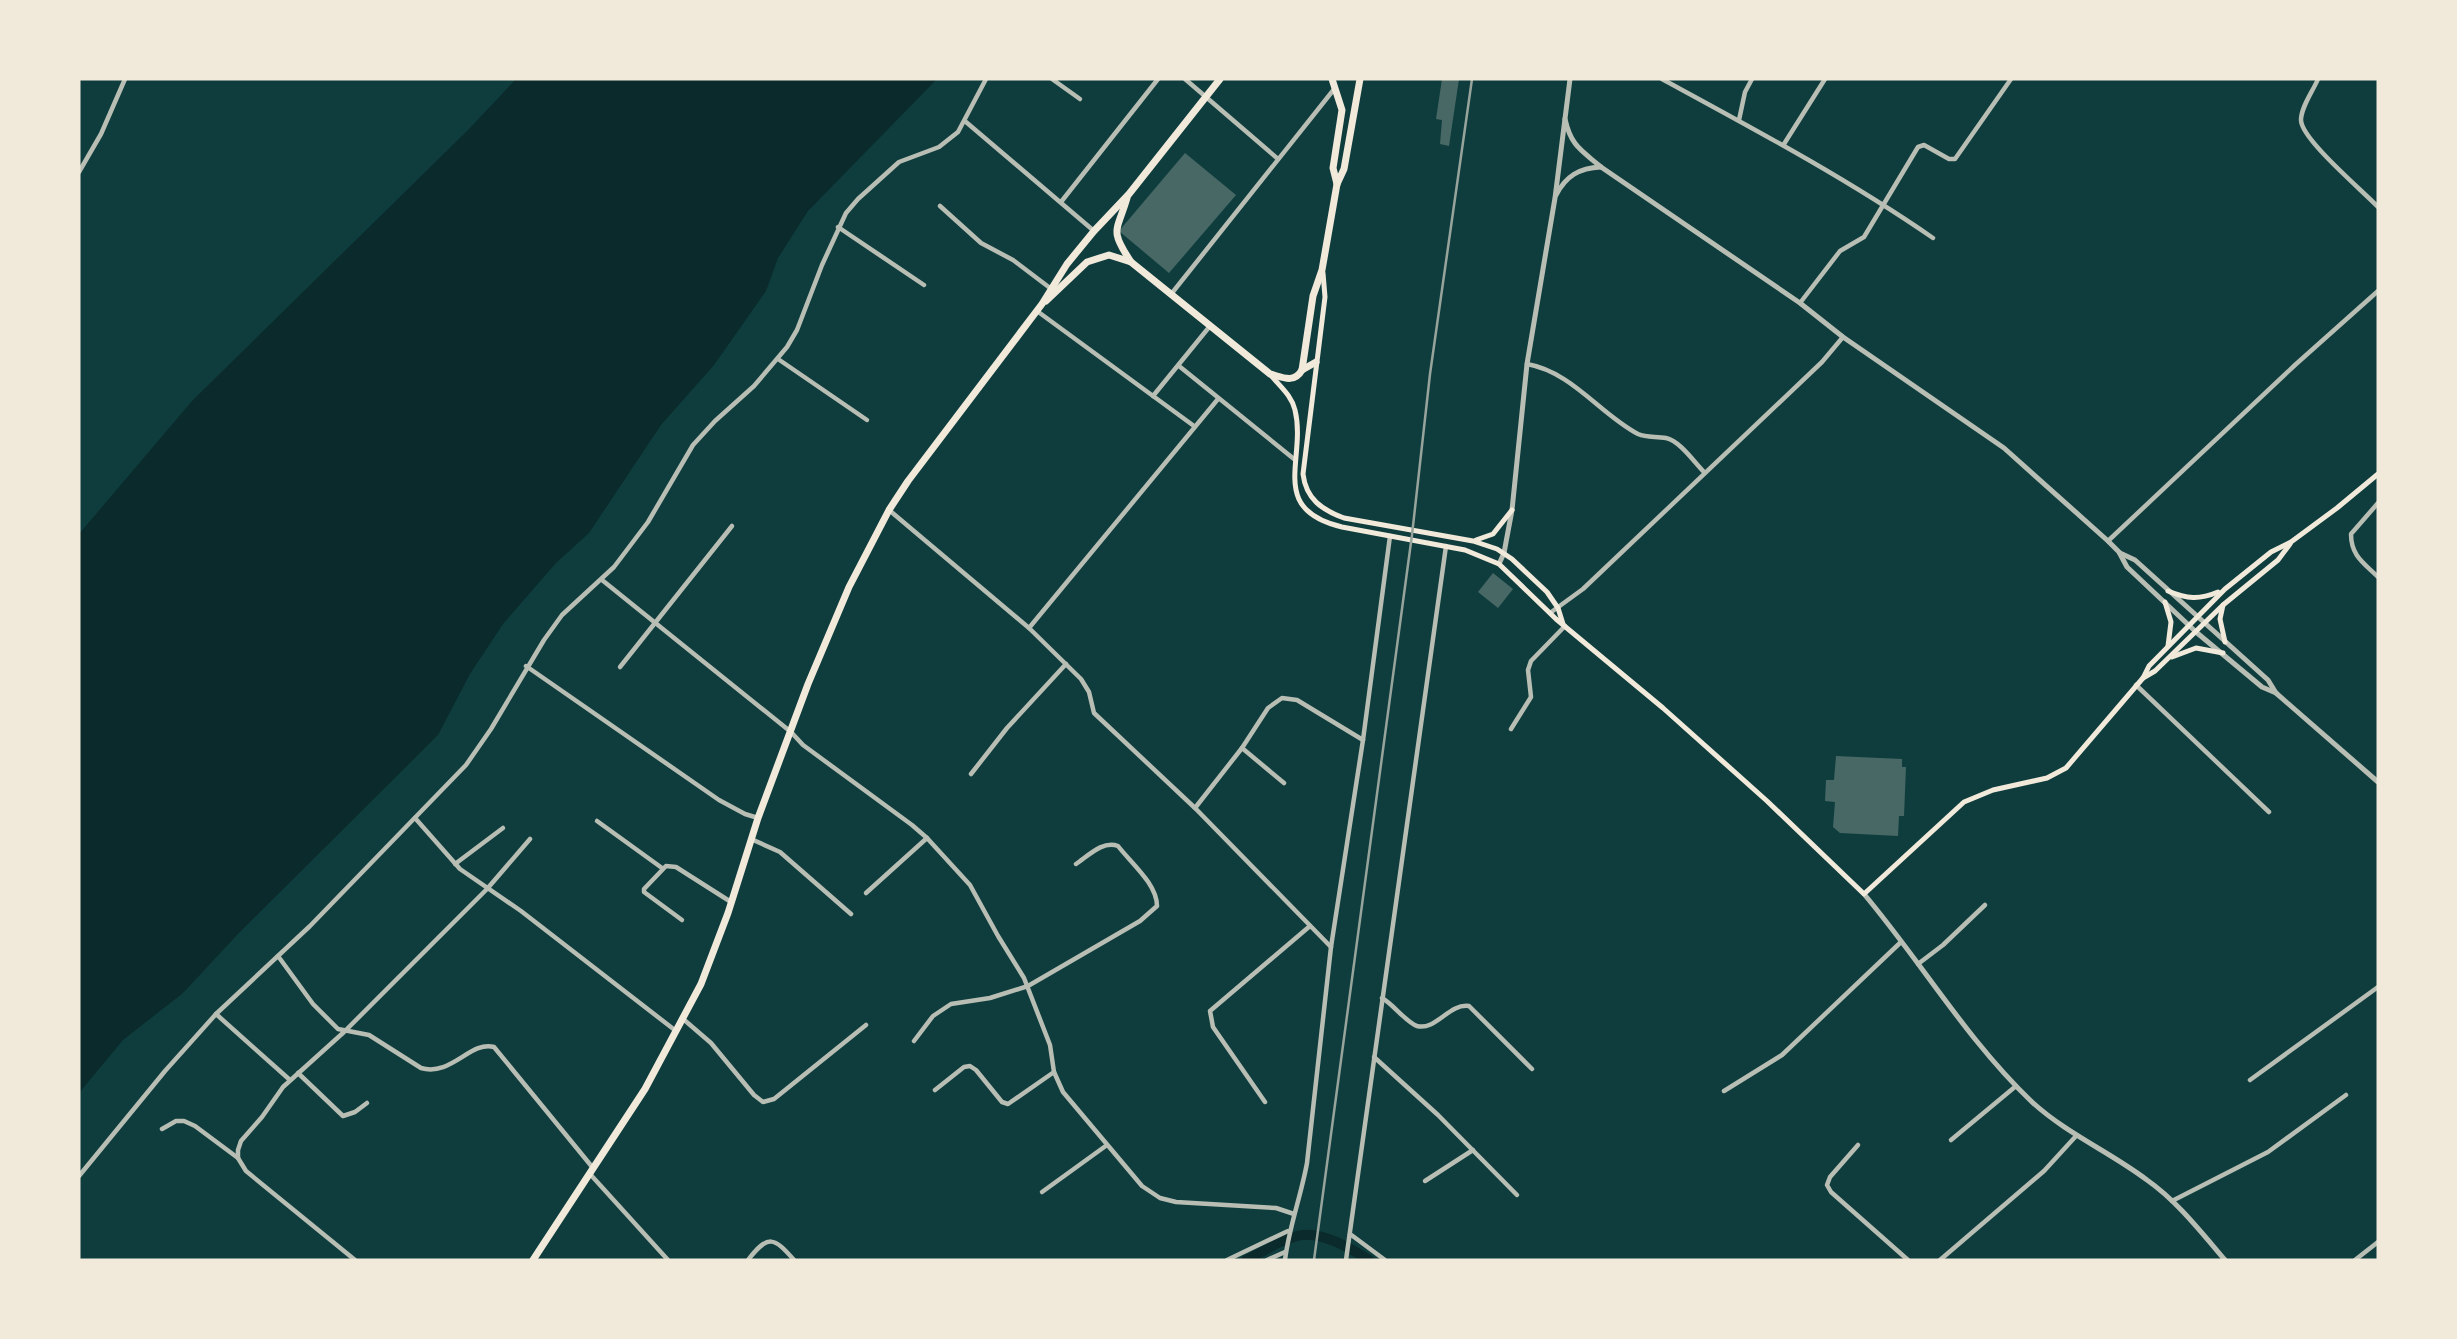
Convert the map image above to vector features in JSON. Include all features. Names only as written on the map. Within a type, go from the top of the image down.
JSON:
[{"type":"highway","points":[[1040,307],[1050,288],[1094,231],[1129,194],[1220,79]]},
{"type":"highway","points":[[1332,79],[1342,110],[1333,168],[1337,184]]},
{"type":"highway","points":[[1302,370],[1313,296],[1322,270],[1337,184],[1344,170],[1360,79]]},
{"type":"highway","points":[[1129,194],[1115,232],[1131,261],[1270,373],[1289,380],[1295,379],[1302,370],[1316,362]]},
{"type":"highway","points":[[533,1260],[645,1088],[715,951],[750,839],[808,684],[849,587],[889,510],[916,470],[1040,307],[1087,262],[1110,255],[1131,261]]},
{"type":"main road","points":[[1322,270],[1325,297],[1303,474],[1307,491],[1319,506],[1344,518],[1473,541],[1504,553],[1537,582],[1558,608],[1564,625]]},
{"type":"main road","points":[[1270,373],[1292,400],[1296,411],[1296,490],[1299,499],[1312,516],[1328,524],[1479,554],[1499,564],[1550,613],[1767,801],[1864,894],[1964,802],[1993,790],[2047,778],[2066,768],[2136,685],[2278,560],[2291,542]]},
{"type":"main road","points":[[2143,678],[2149,666],[2225,589],[2378,474]]},
{"type":"main road","points":[[1312,516],[1319,506]]},
{"type":"main road","points":[[1473,541],[1493,534],[1512,510]]},
{"type":"main road","points":[[2168,592],[2198,599],[2225,589]]},
{"type":"main road","points":[[2165,601],[2171,622],[2168,646]]},
{"type":"main road","points":[[2224,605],[2220,619],[2225,642]]},
{"type":"main road","points":[[2167,659],[2196,648],[2222,653]]},
{"type":"street","points":[[79,172],[101,134],[125,79]]},
{"type":"street","points":[[79,1176],[165,1071],[216,1014],[278,956],[415,818],[479,749],[527,666],[562,615],[602,580],[648,522],[693,445],[778,359],[797,330],[838,226],[858,199],[899,162],[939,147],[958,132],[966,122],[973,101],[986,79]]},
{"type":"street","points":[[1052,79],[1080,99]]},
{"type":"street","points":[[1061,202],[1158,79]]},
{"type":"street","points":[[1185,79],[1278,159]]},
{"type":"street","points":[[1499,564],[1504,553],[1512,510],[1527,364],[1555,198],[1570,79]]},
{"type":"street","points":[[1662,79],[1784,144],[1882,203],[1933,238]]},
{"type":"street","points":[[1739,120],[1745,92],[1752,79]]},
{"type":"street","points":[[1784,144],[1825,79]]},
{"type":"street","points":[[1800,303],[1840,251],[1864,237],[1882,203],[1920,145],[1949,159],[1955,159],[2011,79]]},
{"type":"street","points":[[2318,79],[2303,113],[2303,129],[2326,156],[2378,206]]},
{"type":"street","points":[[1172,293],[1336,87]]},
{"type":"street","points":[[1565,119],[1575,146],[1601,167],[1800,303],[1843,338],[2004,448],[2108,541],[2119,552],[2127,567],[2196,632],[2262,687],[2276,693]]},
{"type":"street","points":[[966,122],[1094,231]]},
{"type":"street","points":[[1555,198],[1563,182],[1577,172],[1601,167]]},
{"type":"street","points":[[940,205],[981,243],[1013,260],[1050,288]]},
{"type":"street","points":[[838,226],[924,285]]},
{"type":"street","points":[[2108,541],[2378,291]]},
{"type":"street","points":[[1040,307],[1194,426]]},
{"type":"street","points":[[1153,396],[1210,326]]},
{"type":"street","points":[[1550,613],[1583,589],[1822,362],[1843,338]]},
{"type":"street","points":[[778,359],[867,420]]},
{"type":"street","points":[[1527,364],[1567,382],[1638,434],[1646,438],[1664,437],[1674,441],[1704,472]]},
{"type":"street","points":[[1179,366],[1294,459]]},
{"type":"street","points":[[1028,628],[1218,399]]},
{"type":"street","points":[[2378,503],[2351,534],[2351,545],[2356,555],[2378,577]]},
{"type":"street","points":[[889,510],[1028,628],[1066,664],[1086,685],[1094,713],[1195,808],[1331,947]]},
{"type":"street","points":[[620,667],[732,526]]},
{"type":"street","points":[[1285,1260],[1288,1234],[1301,1197],[1307,1163],[1331,947],[1363,740],[1390,536]]},
{"type":"street","points":[[1346,1259],[1446,546]]},
{"type":"street","points":[[2119,552],[2135,560],[2195,617],[2268,680],[2276,693],[2378,782]]},
{"type":"street","points":[[602,580],[803,745],[927,838],[974,890],[994,930],[1028,986],[1049,1045],[1054,1072],[1063,1092],[1142,1186],[1160,1199],[1176,1202],[1276,1208],[1293,1214]]},
{"type":"street","points":[[1511,729],[1531,697],[1528,670],[1531,662],[1564,625]]},
{"type":"street","points":[[971,774],[1007,728],[1066,664]]},
{"type":"street","points":[[527,666],[719,800],[758,818]]},
{"type":"street","points":[[2136,685],[2269,811]]},
{"type":"street","points":[[1195,808],[1242,748],[1268,708],[1282,698],[1297,700],[1363,740]]},
{"type":"street","points":[[1242,748],[1284,783]]},
{"type":"street","points":[[415,818],[455,864],[521,911],[676,1031]]},
{"type":"street","points":[[597,821],[662,868]]},
{"type":"street","points":[[455,864],[503,828]]},
{"type":"street","points":[[866,893],[927,838]]},
{"type":"street","points":[[238,1158],[241,1141],[290,1080],[344,1032],[487,889],[530,839]]},
{"type":"street","points":[[750,839],[780,852],[851,915]]},
{"type":"street","points":[[914,1041],[933,1016],[951,1004],[990,998],[1028,986],[1140,921],[1157,906],[1153,888],[1118,846],[1104,845],[1076,864]]},
{"type":"street","points":[[682,920],[644,892],[662,868],[671,865],[677,867],[732,903]]},
{"type":"street","points":[[1864,894],[1981,1048],[2016,1086],[2076,1136],[2147,1179],[2172,1201],[2225,1260]]},
{"type":"street","points":[[1918,964],[1943,945],[1985,905]]},
{"type":"street","points":[[1265,1102],[1213,1027],[1210,1011],[1310,926]]},
{"type":"street","points":[[1724,1091],[1782,1055],[1901,942]]},
{"type":"street","points":[[278,956],[324,1016],[344,1032],[369,1035],[421,1068],[441,1069],[487,1045],[494,1047],[591,1171],[668,1260]]},
{"type":"street","points":[[2250,1080],[2378,987]]},
{"type":"street","points":[[1382,998],[1413,1025],[1420,1027],[1433,1023],[1459,1006],[1469,1006],[1532,1069]]},
{"type":"street","points":[[216,1014],[290,1080]]},
{"type":"street","points":[[682,1018],[711,1043],[754,1095],[764,1102],[774,1099],[866,1025]]},
{"type":"street","points":[[1374,1056],[1517,1195]]},
{"type":"street","points":[[935,1090],[964,1067],[970,1066],[1002,1102],[1008,1104],[1054,1072]]},
{"type":"street","points":[[298,1073],[343,1116],[355,1112],[367,1103]]},
{"type":"street","points":[[1951,1140],[2016,1086]]},
{"type":"street","points":[[2172,1201],[2268,1152],[2346,1095]]},
{"type":"street","points":[[162,1129],[171,1123],[184,1121],[207,1135],[238,1158],[246,1171],[355,1260]]},
{"type":"street","points":[[1940,1260],[2044,1171],[2076,1136]]},
{"type":"street","points":[[1042,1192],[1107,1145]]},
{"type":"street","points":[[1858,1145],[1830,1177],[1827,1185],[1831,1192],[1908,1260]]},
{"type":"street","points":[[1426,1181],[1473,1150]]},
{"type":"street","points":[[1227,1260],[1288,1234]]},
{"type":"street","points":[[1350,1234],[1385,1260]]},
{"type":"street","points":[[748,1260],[763,1243],[771,1241],[779,1243],[794,1260]]},
{"type":"street","points":[[2355,1260],[2378,1242]]},
{"type":"street","points":[[1267,1260],[1286,1250]]},
{"type":"water","points":[[516,79],[937,79],[808,211],[778,258],[766,291],[714,365],[661,425],[589,533],[556,563],[503,624],[470,674],[438,735],[237,935],[183,993],[123,1040],[79,1093],[79,534],[192,401],[468,130]]},
{"type":"building","points":[[1442,79],[1459,79],[1449,146],[1440,144],[1442,120],[1436,119]]},
{"type":"building","points":[[1185,153],[1236,195],[1169,273],[1119,231]]},
{"type":"building","points":[[1493,573],[1513,589],[1498,608],[1478,592]]},
{"type":"building","points":[[1836,756],[1902,759],[1902,767],[1906,767],[1904,816],[1899,816],[1898,836],[1840,833],[1833,827],[1835,802],[1825,801],[1826,780],[1834,780]]},
{"type":"waterway","points":[[1246,1260],[1302,1235],[1319,1236],[1337,1242],[1369,1260]]},
{"type":"railway","points":[[1314,1260],[1412,535],[1430,374],[1472,79]]}]
